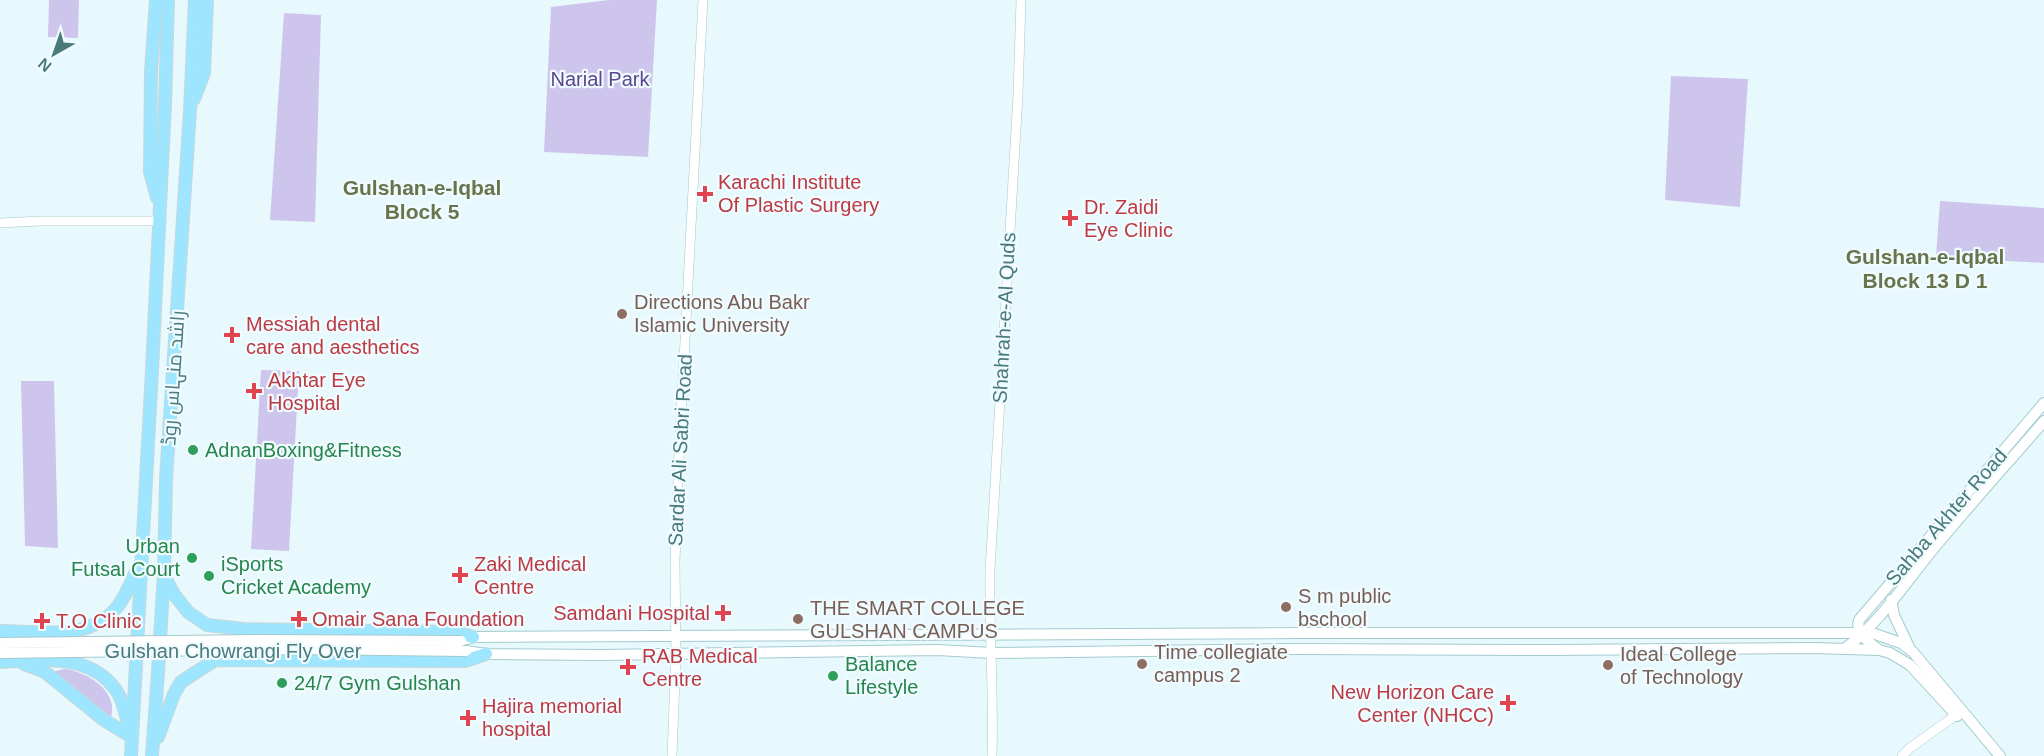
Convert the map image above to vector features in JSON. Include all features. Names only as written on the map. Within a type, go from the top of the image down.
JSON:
[{"type":"main road","points":[[156,0],[150,172],[160,208]]},
{"type":"main road","name":"راشد منہاس روڈ","points":[[130,756],[143,557],[168,0]]},
{"type":"main road","name":"راشد منہاس روڈ","points":[[152,755],[195,0]]},
{"type":"main road","points":[[190,111],[204,74],[207,0]]},
{"type":"main road","name":"Sahba Akhter Road","points":[[1862,634],[1858,623],[1867,609],[2044,403]]},
{"type":"main road","name":"Sahba Akhter Road","points":[[1844,649],[1862,634],[2044,421]]},
{"type":"main road","points":[[0,631],[76,631],[99,623],[119,605],[143,557]]},
{"type":"main road","points":[[164,574],[173,593],[188,612],[207,625],[243,629],[459,632],[466,643],[486,654]]},
{"type":"main road","points":[[1891,600],[1894,615],[1909,648],[2000,756]]},
{"type":"main road","points":[[466,643],[676,638],[1304,633],[1862,634],[1881,635],[1909,648]]},
{"type":"main road","points":[[1862,634],[1879,650]]},
{"type":"main road","name":"Gulshan Chowrangi Fly Over","points":[[0,643],[261,640],[466,643]]},
{"type":"main road","name":"Gulshan Chowrangi Fly Over","points":[[0,653],[302,649],[466,643]]},
{"type":"main road","points":[[152,755],[174,694],[182,682],[215,660],[465,660],[486,654],[937,650],[992,653],[1286,649],[1844,649],[1879,650],[1900,657],[1956,715],[1991,756]]},
{"type":"main road","points":[[17,661],[45,672],[104,720],[132,736]]},
{"type":"main road","points":[[0,662],[69,661],[91,668],[106,679],[119,696],[132,736]]},
{"type":"street","name":"Sardar Ali Sabri Road","points":[[672,756],[679,454],[703,0]]},
{"type":"street","name":"Shahrah-e-Al Quds","points":[[992,756],[990,570],[1022,0]]},
{"type":"street","points":[[0,223],[159,221]]},
{"type":"street","points":[[1902,756],[1956,715]]},
{"type":"green space","points":[[49,0],[79,0],[78,38],[48,37]]},
{"type":"green space","name":"Narial Park","points":[[609,0],[657,0],[648,157],[544,152],[551,7]]},
{"type":"green space","points":[[284,13],[321,15],[315,222],[270,220]]},
{"type":"green space","points":[[1671,76],[1748,79],[1740,207],[1665,200]]},
{"type":"green space","points":[[1940,201],[2044,208],[2044,263],[1936,257]]},
{"type":"green space","points":[[261,370],[299,371],[289,551],[251,549]]},
{"type":"green space","points":[[21,381],[54,381],[58,548],[25,546]]},
{"type":"green space","points":[[64,669],[82,674],[99,684],[110,699],[111,717],[107,718],[52,672]]},
{"type":"place","name":"Karachi Institute Of Plastic Surgery","points":[[705,194]]},
{"type":"place","name":"Dr. Zaidi Eye Clinic","points":[[1070,218]]},
{"type":"place","name":"Directions Abu Bakr Islamic University","points":[[622,314]]},
{"type":"place","name":"Messiah dental care and aesthetics","points":[[232,335]]},
{"type":"place","name":"Akhtar Eye Hospital","points":[[254,391]]},
{"type":"place","name":"AdnanBoxing&Fitness","points":[[193,450]]},
{"type":"place","name":"Urban Futsal Court","points":[[192,558]]},
{"type":"place","name":"Zaki Medical Centre","points":[[460,575]]},
{"type":"place","name":"iSports Cricket Academy","points":[[209,576]]},
{"type":"place","name":"S m public bschool","points":[[1286,607]]},
{"type":"place","name":"Samdani Hospital","points":[[723,613]]},
{"type":"place","name":"Omair Sana Foundation","points":[[299,619]]},
{"type":"place","name":"THE SMART COLLEGE GULSHAN CAMPUS","points":[[798,619]]},
{"type":"place","name":"T.O Clinic","points":[[42,621]]},
{"type":"place","name":"Time collegiate campus 2","points":[[1142,664]]},
{"type":"place","name":"Ideal College of Technology","points":[[1608,665]]},
{"type":"place","name":"RAB Medical Centre","points":[[628,667]]},
{"type":"place","name":"Balance Lifestyle","points":[[833,676]]},
{"type":"place","name":"24/7 Gym Gulshan","points":[[282,683]]},
{"type":"place","name":"New Horizon Care Center (NHCC)","points":[[1508,703]]},
{"type":"place","name":"Hajira memorial hospital","points":[[468,718]]},
{"type":"district","name":"Gulshan-e-Iqbal Block 5","points":[[422,199]]},
{"type":"district","name":"Gulshan-e-Iqbal Block 13 D 1","points":[[1925,268]]}]
